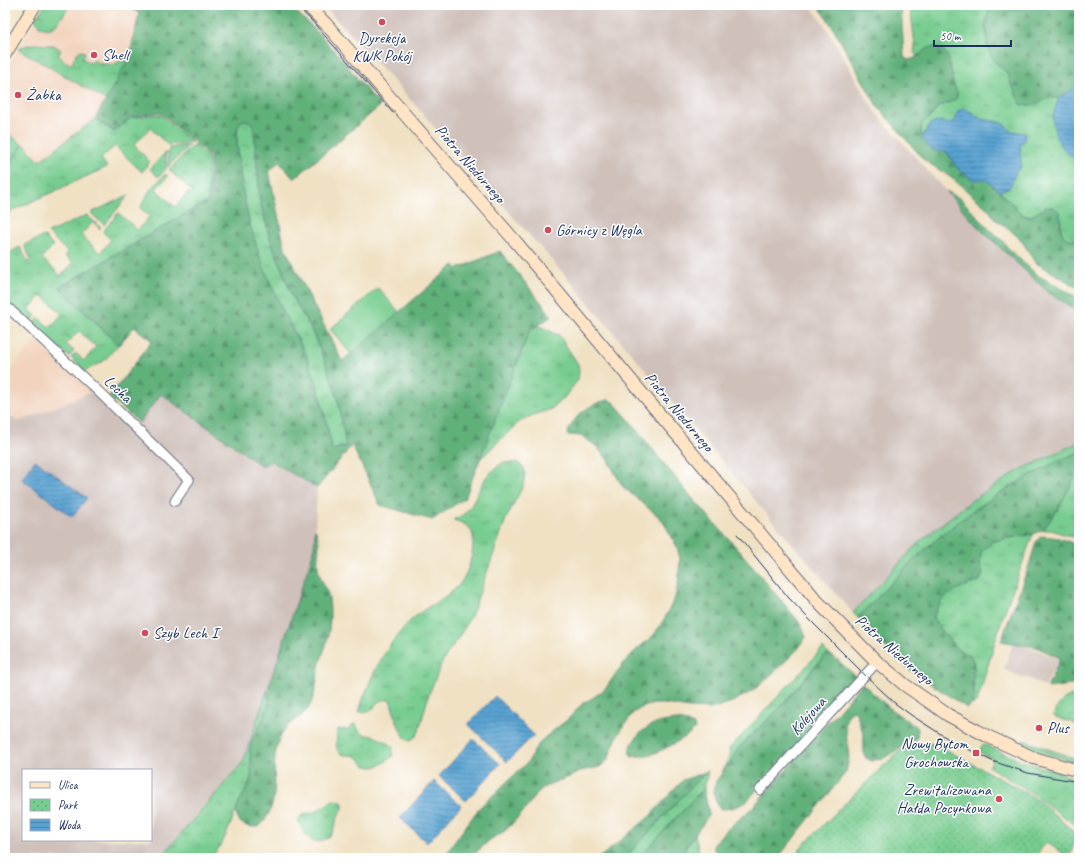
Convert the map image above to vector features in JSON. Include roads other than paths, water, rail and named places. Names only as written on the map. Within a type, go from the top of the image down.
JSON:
[{"type":"street","points":[[5,54],[35,5]]},
{"type":"street","name":"Piotra Niedurnego","points":[[307,5],[326,24],[516,242],[818,602],[877,662],[905,685],[948,715],[986,736],[1034,758],[1079,771]]},
{"type":"street","name":"Lecha","points":[[5,305],[99,392],[189,480],[175,501]]},
{"type":"street","name":"Kolejowa","points":[[760,790],[877,662]]},
{"type":"water","points":[[1079,85],[1079,160],[1068,153],[1060,144],[1053,125],[1053,119],[1054,111],[1059,98]]},
{"type":"water","points":[[964,108],[975,114],[980,119],[1004,124],[1011,131],[1025,133],[1024,140],[1020,147],[1021,167],[1016,172],[1010,187],[1000,191],[985,179],[973,180],[957,168],[947,152],[932,150],[922,138],[930,124],[941,121],[947,124],[955,121],[958,111]]},
{"type":"water","points":[[35,460],[87,498],[72,517],[22,479]]},
{"type":"water","points":[[495,696],[534,735],[507,762],[468,724]]},
{"type":"water","points":[[473,739],[500,764],[466,801],[439,776]]},
{"type":"water","points":[[434,781],[461,806],[427,843],[400,818]]},
{"type":"tram line","points":[[295,5],[310,19],[393,113]]},
{"type":"tram line","points":[[737,534],[788,597],[806,616],[865,675],[896,704],[911,715],[950,740],[992,761],[1028,773],[1079,782]]},
{"type":"place","name":"Dyrekcja KWK Pokój","points":[[382,22]]},
{"type":"place","name":"Shell","points":[[94,55]]},
{"type":"place","name":"Żabka","points":[[18,95]]},
{"type":"place","name":"Górnicy z Węgla","points":[[548,230]]},
{"type":"place","name":"Szyb Lech I","points":[[145,633]]},
{"type":"place","name":"Plus","points":[[1039,728]]},
{"type":"place","name":"Nowy Bytom Grochowska","points":[[976,753]]},
{"type":"place","name":"Zrewitalizowana Hałda Pocynkowa","points":[[999,799]]}]
